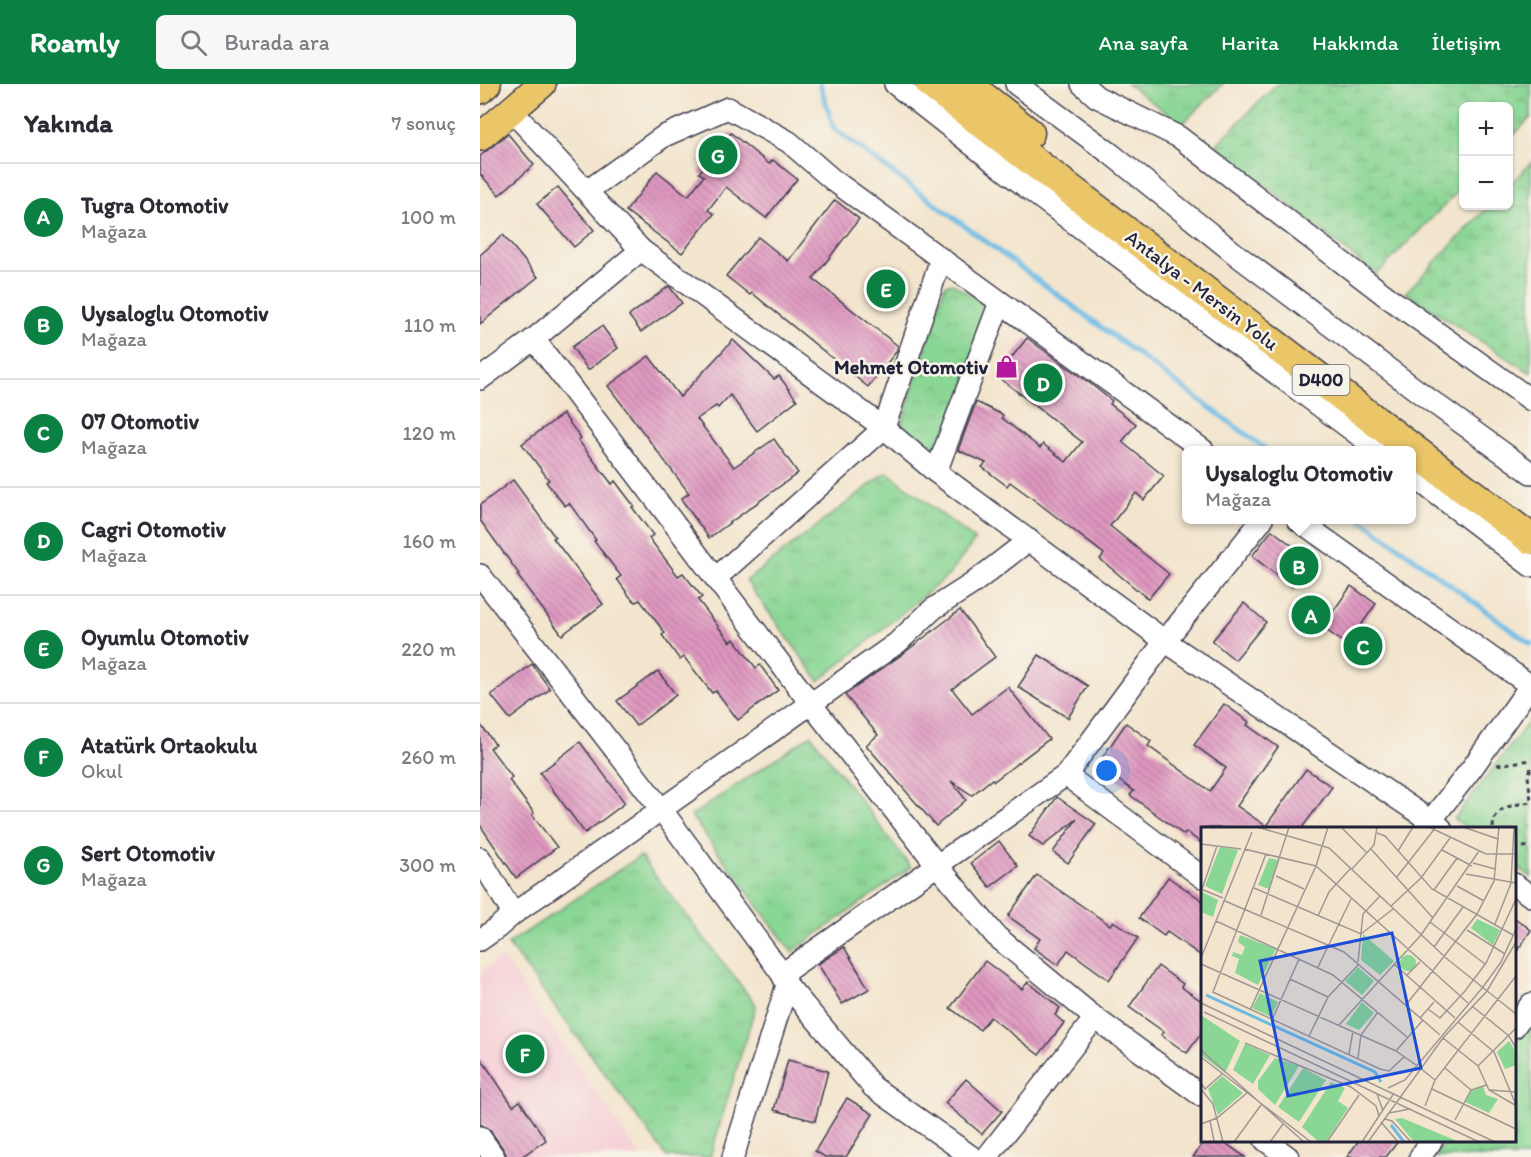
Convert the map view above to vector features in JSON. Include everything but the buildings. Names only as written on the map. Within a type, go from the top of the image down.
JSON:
[{"type":"highway","name":"Antalya - Mersin Yolu","points":[[931,84],[1117,214],[1531,514]]},
{"type":"highway","name":"Antalya - Mersin Yolu","points":[[966,84],[1117,214],[1413,446]]},
{"type":"highway","name":"Antalya - Mersin Yolu","points":[[1416,449],[1531,539]]},
{"type":"main road","points":[[480,90],[486,84]]},
{"type":"main road","points":[[480,137],[542,84]]},
{"type":"street","points":[[895,84],[1040,197],[1373,446]]},
{"type":"street","points":[[1016,84],[1112,154],[1238,255],[1349,339],[1531,473]]},
{"type":"street","points":[[1082,84],[1097,97],[1179,137],[1386,296],[1531,400]]},
{"type":"street","points":[[587,191],[664,136],[728,108],[789,142],[832,180],[1198,446]]},
{"type":"street","points":[[512,111],[641,250],[884,428],[936,472],[1165,641],[1432,826],[1531,686],[1305,524]]},
{"type":"street","points":[[480,379],[534,339],[641,250]]},
{"type":"street","points":[[716,578],[884,428],[942,259]]},
{"type":"street","points":[[936,472],[1000,302]]},
{"type":"street","points":[[534,339],[811,704],[937,865],[996,936],[1095,1018],[1201,1095]]},
{"type":"street","points":[[1416,478],[1531,566]]},
{"type":"street","points":[[733,1157],[785,980],[937,865],[1066,775],[1165,641],[1258,524]]},
{"type":"street","points":[[480,940],[513,914],[897,643],[933,609],[972,584],[1029,540]]},
{"type":"street","points":[[483,584],[661,809],[785,980],[873,1087],[972,1157]]},
{"type":"street","points":[[1066,775],[1201,876]]},
{"type":"street","points":[[480,858],[513,914]]},
{"type":"street","points":[[1516,885],[1531,896]]},
{"type":"street","points":[[1516,1026],[1531,1004]]},
{"type":"street","points":[[987,1157],[1095,1018]]},
{"type":"street","points":[[480,1137],[494,1157]]},
{"type":"street","points":[[1268,1142],[1288,1157]]},
{"type":"street","points":[[1420,1157],[1431,1142]]},
{"type":"path","points":[[1472,768],[1531,760]]},
{"type":"path","points":[[1493,827],[1494,819],[1501,810],[1511,805],[1531,801],[1528,776],[1531,768]]},
{"type":"path","points":[[1516,848],[1531,846]]},
{"type":"shaded area","points":[[502,957],[641,1157],[495,1157],[480,1135],[480,973]]},
{"type":"green space","points":[[1127,84],[1223,84],[1182,124]]},
{"type":"green space","points":[[1277,84],[1531,84],[1531,117],[1513,136],[1513,102],[1459,102],[1459,190],[1376,275],[1216,145]]},
{"type":"green space","points":[[1531,162],[1531,373],[1405,293],[1485,210],[1513,210],[1513,182]]},
{"type":"green space","points":[[952,283],[976,299],[987,311],[945,456],[901,426],[945,285]]},
{"type":"green space","points":[[887,472],[975,540],[949,575],[819,681],[746,581]]},
{"type":"green space","points":[[1531,719],[1531,877],[1516,866],[1516,827],[1466,827],[1454,819]]},
{"type":"green space","points":[[811,735],[911,867],[792,952],[691,816]]},
{"type":"green space","points":[[640,856],[756,1005],[710,1157],[667,1157],[508,944]]},
{"type":"green space","points":[[1531,1019],[1531,1157],[1434,1157],[1445,1142],[1516,1142],[1516,1041]]},
{"type":"waterway","points":[[820,84],[834,129],[1262,446]]},
{"type":"waterway","points":[[1367,524],[1531,644]]},
{"type":"place","name":"Sert Otomotiv","points":[[718,155]]},
{"type":"place","name":"Oyumlu Otomotiv","points":[[886,289]]},
{"type":"place","name":"Mehmet Otomotiv","points":[[1006,367]]},
{"type":"place","name":"Cagri Otomotiv","points":[[1043,383]]},
{"type":"place","name":"Uysaloglu Otomotiv","points":[[1299,566]]},
{"type":"place","name":"Tugra Otomotiv","points":[[1311,615]]},
{"type":"place","name":"07 Otomotiv","points":[[1363,646]]},
{"type":"place","name":"Atatürk Ortaokulu","points":[[525,1054]]}]
